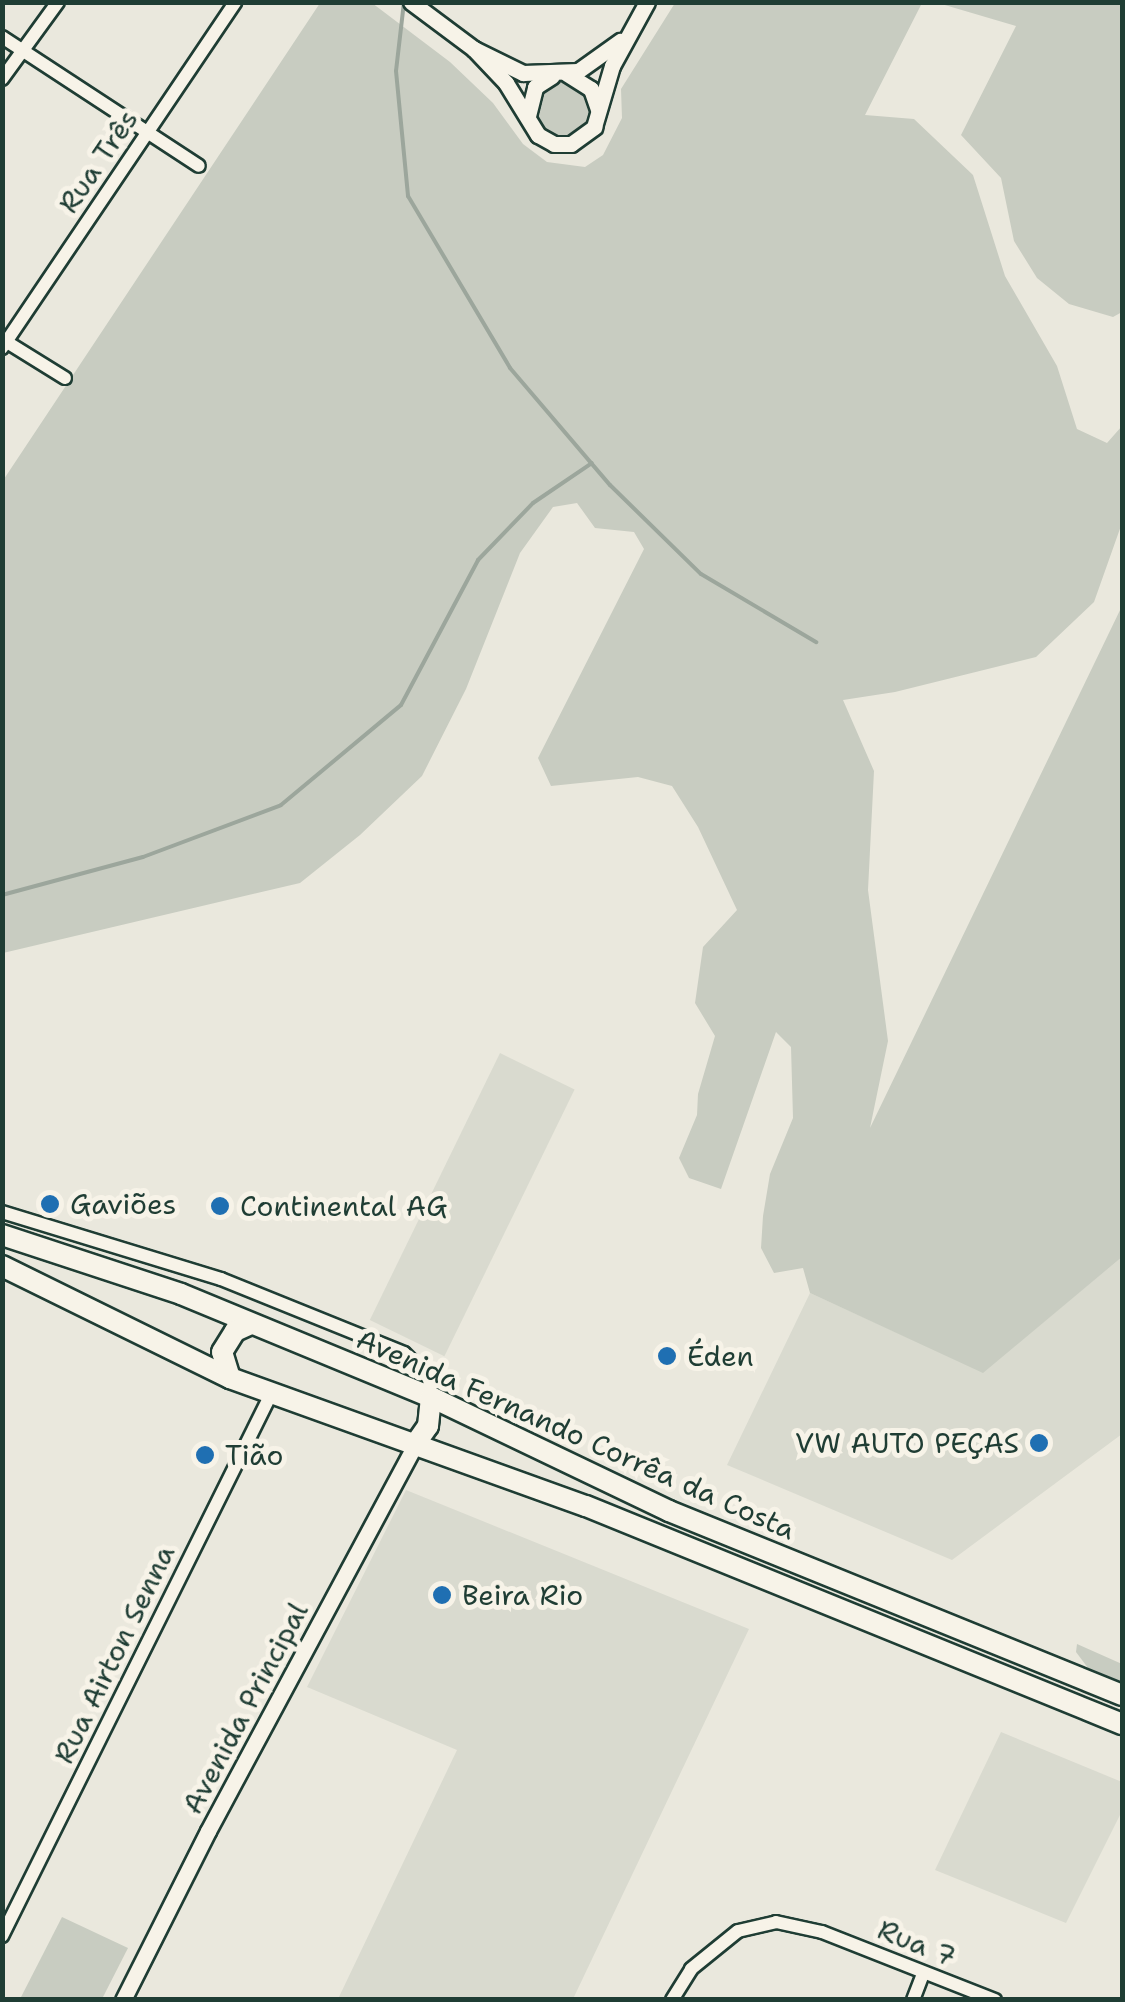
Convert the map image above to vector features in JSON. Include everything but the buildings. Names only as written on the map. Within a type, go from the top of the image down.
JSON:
[{"type":"highway","name":"Avenida Fernando Corrêa da Costa","points":[[2,1235],[251,1324],[430,1396],[669,1511],[1122,1694]]},
{"type":"highway","name":"Avenida Fernando Corrêa da Costa","points":[[2,1266],[230,1378],[586,1506],[1122,1724]]},
{"type":"highway","points":[[230,1378],[222,1352],[235,1331],[251,1324]]},
{"type":"highway","points":[[416,1443],[428,1426],[430,1396]]},
{"type":"street","points":[[2,79],[20,48],[58,2]]},
{"type":"street","name":"Rua Três","points":[[4,343],[235,2]]},
{"type":"street","points":[[474,49],[506,84],[534,130],[554,144],[571,144],[594,127],[632,26],[647,2]]},
{"type":"street","points":[[411,3],[474,49],[514,70],[560,74],[591,89],[598,109]]},
{"type":"street","points":[[534,130],[527,112],[529,97],[542,80],[598,60],[632,26]]},
{"type":"street","points":[[2,37],[200,166]]},
{"type":"street","points":[[4,343],[64,378]]},
{"type":"street","points":[[2,1212],[222,1279],[404,1353],[429,1378],[430,1396]]},
{"type":"street","points":[[102,1268],[110,1244]]},
{"type":"street","name":"Rua Airton Senna","points":[[2,1936],[271,1394]]},
{"type":"street","name":"Avenida Principal","points":[[124,2000],[208,1831],[416,1443]]},
{"type":"street","name":"Rua 7","points":[[672,2000],[690,1969],[738,1931],[776,1922],[822,1932],[994,2000]]},
{"type":"street","points":[[913,2000],[923,1974]]},
{"type":"shaded area","points":[[320,3],[372,3],[450,62],[493,103],[523,144],[547,162],[585,167],[603,155],[622,118],[621,89],[675,3],[922,3],[865,115],[914,119],[973,175],[1005,276],[1057,366],[1077,429],[1107,443],[1122,426],[1122,523],[1094,602],[1036,657],[895,692],[843,700],[874,771],[868,890],[888,1041],[870,1128],[1122,606],[1122,1257],[983,1373],[810,1293],[803,1268],[774,1273],[761,1248],[763,1216],[770,1174],[793,1118],[791,1047],[776,1032],[721,1189],[689,1178],[679,1158],[697,1115],[698,1094],[715,1036],[695,1003],[703,947],[737,910],[698,827],[672,786],[638,777],[551,786],[538,758],[644,549],[634,532],[595,528],[577,503],[553,507],[520,553],[466,689],[422,776],[360,835],[300,883],[3,953],[2,482]]},
{"type":"shaded area","points":[[938,3],[1122,3],[1122,312],[1113,317],[1069,304],[1037,278],[1014,241],[1001,178],[961,135],[1016,26]]},
{"type":"shaded area","points":[[563,82],[583,90],[591,110],[583,130],[563,138],[543,130],[535,110],[543,90]]},
{"type":"shaded area","points":[[500,1053],[575,1089],[444,1356],[370,1320]]},
{"type":"shaded area","points":[[1122,1257],[1122,1434],[952,1560],[727,1465],[810,1293],[983,1372]]},
{"type":"shaded area","points":[[406,1490],[749,1629],[573,1999],[338,1999],[457,1750],[307,1687]]},
{"type":"shaded area","points":[[1077,1644],[1122,1664],[1122,1682],[1088,1668],[1076,1652]]},
{"type":"shaded area","points":[[1001,1732],[1122,1782],[1122,1811],[1066,1923],[935,1870]]},
{"type":"shaded area","points":[[62,1917],[128,1948],[102,1999],[20,1999]]},
{"type":"waterway","points":[[404,2],[396,71],[408,196],[510,368],[610,485],[701,574],[816,642]]},
{"type":"waterway","points":[[2,895],[143,857],[281,805],[401,705],[478,560],[533,503],[592,463]]},
{"type":"place","name":"Gaviões","points":[[50,1204]]},
{"type":"place","name":"Continental AG","points":[[220,1206]]},
{"type":"place","name":"Éden","points":[[667,1356]]},
{"type":"place","name":"VW AUTO PEÇAS","points":[[1039,1443]]},
{"type":"place","name":"Tião","points":[[205,1455]]},
{"type":"place","name":"Beira Rio","points":[[442,1595]]}]
